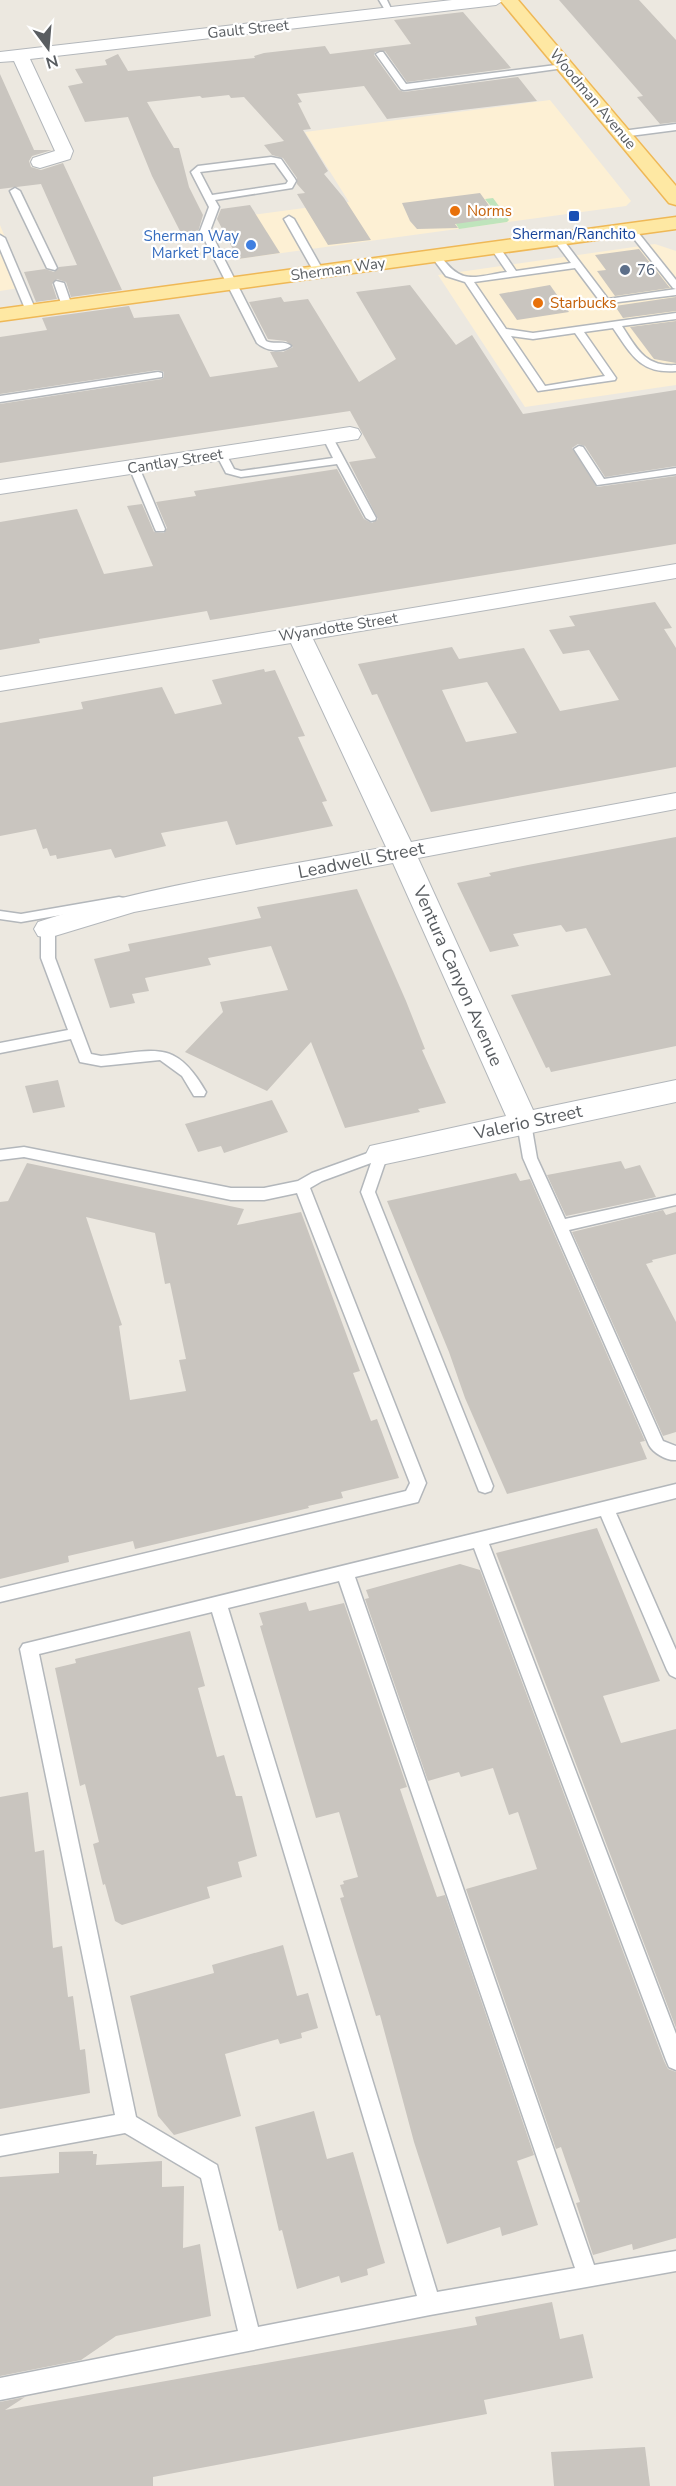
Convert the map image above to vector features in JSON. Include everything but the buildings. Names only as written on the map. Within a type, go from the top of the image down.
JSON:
[{"type":"main road","name":"Woodman Avenue","points":[[509,0],[676,199]]},
{"type":"main road","name":"Sherman Way","points":[[0,315],[676,223]]},
{"type":"street","name":"Gault Street","points":[[0,57],[387,6],[496,0]]},
{"type":"street","points":[[20,55],[64,151],[63,155],[40,162]]},
{"type":"street","name":"Cantlay Street","points":[[0,487],[339,436]]},
{"type":"street","name":"Wyandotte Street","points":[[0,684],[676,571]]},
{"type":"street","name":"Ventura Canyon Avenue","points":[[299,634],[402,852],[524,1123]]},
{"type":"street","name":"Leadwell Street","points":[[48,929],[98,912],[134,903],[676,801]]},
{"type":"street","name":"Valerio Street","points":[[381,1154],[676,1091]]},
{"type":"lane","points":[[380,54],[404,87],[564,66]]},
{"type":"lane","points":[[622,134],[676,127]]},
{"type":"lane","points":[[209,198],[290,186],[292,181],[279,161],[271,160],[198,169],[195,172],[209,198],[214,207],[205,231],[230,284],[262,343],[270,347],[286,346]]},
{"type":"lane","points":[[15,191],[52,268]]},
{"type":"lane","points":[[289,219],[319,272]]},
{"type":"lane","points":[[630,228],[676,286]]},
{"type":"lane","points":[[0,238],[31,311]]},
{"type":"lane","points":[[558,239],[605,302],[676,292]]},
{"type":"lane","points":[[495,247],[513,274]]},
{"type":"lane","points":[[436,256],[449,274],[468,280],[578,265]]},
{"type":"lane","points":[[468,280],[542,389],[611,378],[578,330]]},
{"type":"lane","points":[[59,283],[67,306]]},
{"type":"lane","points":[[504,332],[533,336],[676,316]]},
{"type":"lane","points":[[616,325],[645,365],[664,370],[676,368]]},
{"type":"lane","points":[[0,399],[158,375]]},
{"type":"lane","points":[[339,436],[340,460],[371,518]]},
{"type":"lane","points":[[579,450],[601,483],[676,471]]},
{"type":"lane","points":[[221,454],[230,471],[241,474],[340,460]]},
{"type":"lane","points":[[135,467],[160,529]]},
{"type":"lane","points":[[0,915],[21,918],[117,901],[134,903]]},
{"type":"lane","points":[[48,929],[48,958],[85,1058],[101,1061],[162,1055],[188,1072],[199,1092]]},
{"type":"lane","points":[[0,1048],[76,1034]]},
{"type":"lane","points":[[524,1123],[530,1158],[657,1445],[672,1454],[676,1453]]},
{"type":"lane","points":[[0,1155],[24,1152],[231,1194],[264,1194],[302,1186],[317,1177],[381,1154]]},
{"type":"lane","points":[[381,1154],[368,1192],[485,1486]]},
{"type":"lane","points":[[0,1595],[411,1497],[418,1483],[302,1186]]},
{"type":"lane","points":[[560,1226],[675,1200]]},
{"type":"lane","points":[[127,2123],[29,1649],[676,1491]]},
{"type":"lane","points":[[606,1509],[676,1670]]},
{"type":"lane","points":[[479,1540],[676,2060]]},
{"type":"lane","points":[[345,1573],[588,2277]]},
{"type":"lane","points":[[218,1604],[430,2304]]},
{"type":"lane","points":[[0,2146],[127,2123],[210,2172],[251,2340]]},
{"type":"lane","points":[[0,2389],[430,2304],[676,2261]]},
{"type":"shaded area","points":[[550,100],[631,201],[626,206],[238,259],[222,219],[349,202],[305,132]]},
{"type":"shaded area","points":[[0,225],[25,287],[0,291]]},
{"type":"shaded area","points":[[655,244],[676,251],[676,385],[525,407],[438,275]]},
{"type":"green space","points":[[493,198],[509,220],[507,222],[459,229],[456,224],[450,223],[499,216],[485,199]]},
{"type":"place","name":"Norms","points":[[455,211]]},
{"type":"place","name":"Sherman/Ranchito","points":[[574,216]]},
{"type":"place","name":"Sherman Way Market Place","points":[[251,245]]},
{"type":"place","name":"76","points":[[625,270]]},
{"type":"place","name":"Starbucks","points":[[538,303]]}]
